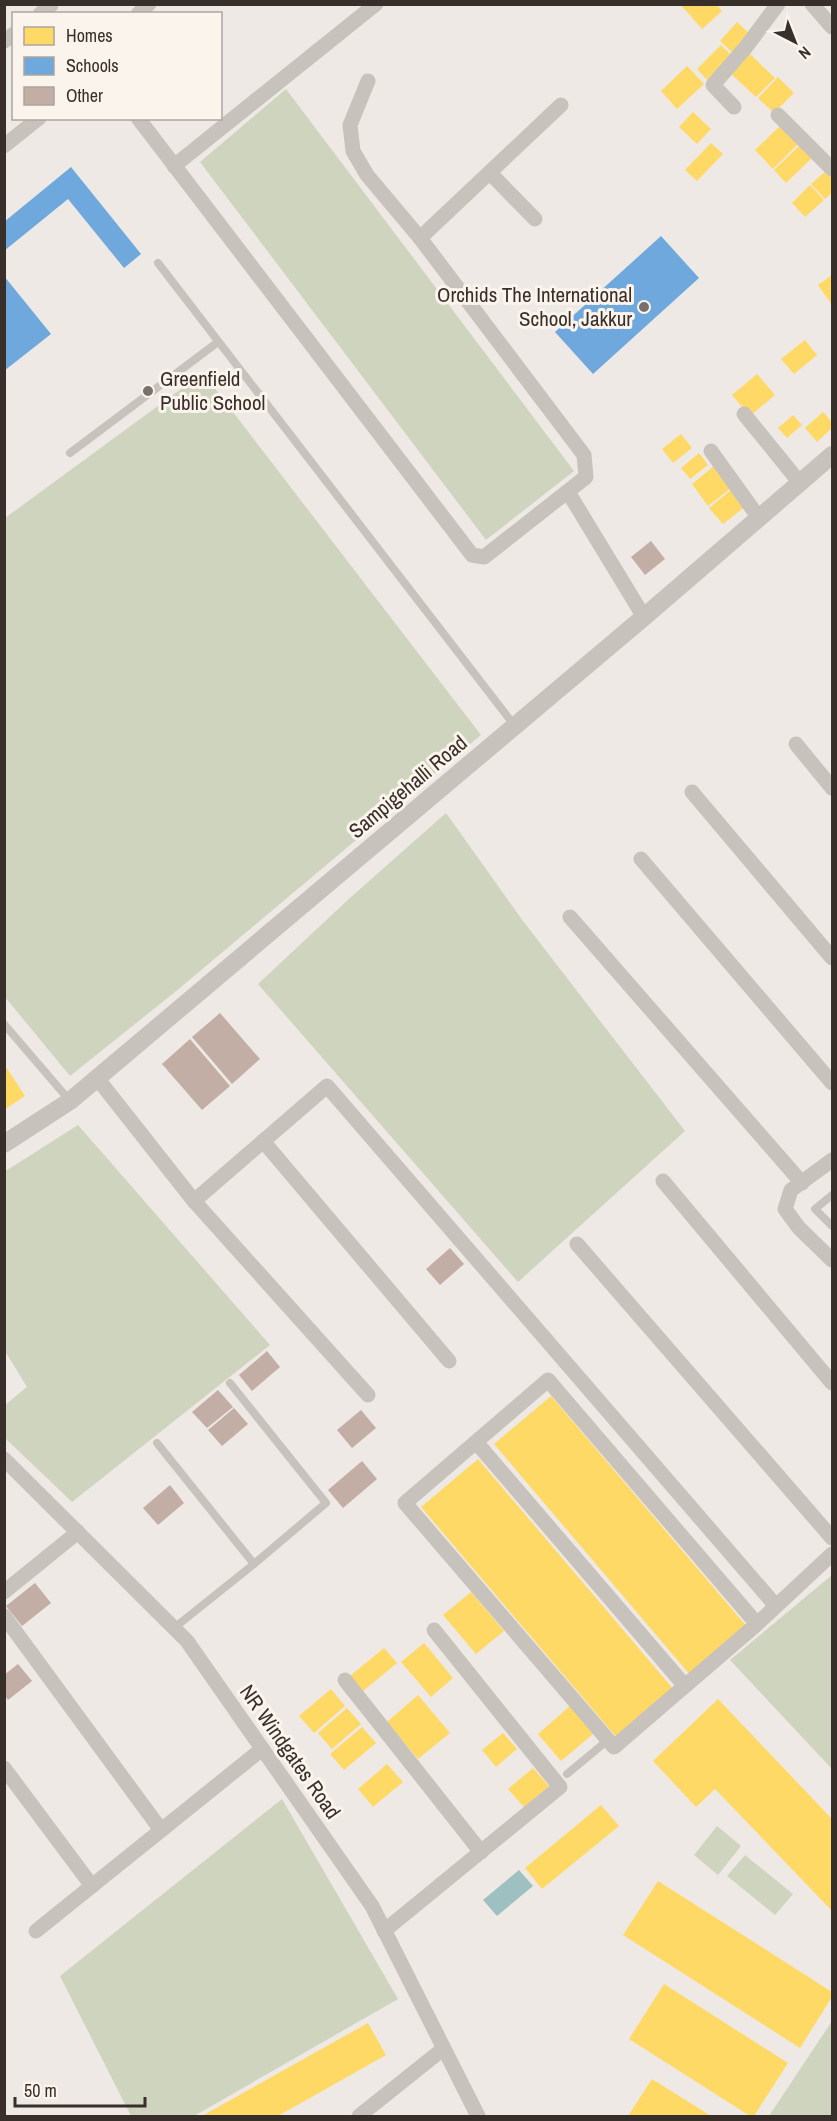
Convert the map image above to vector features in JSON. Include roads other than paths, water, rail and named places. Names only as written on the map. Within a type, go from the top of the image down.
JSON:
[{"type":"street","points":[[174,166],[375,4]]},
{"type":"street","points":[[734,107],[713,86],[746,47],[777,4]]},
{"type":"street","points":[[812,4],[832,27]]},
{"type":"street","points":[[140,120],[472,555],[483,557],[586,477],[584,455],[420,238],[367,175],[353,151],[350,125],[368,81]]},
{"type":"street","points":[[420,238],[561,105]]},
{"type":"street","points":[[778,115],[832,169]]},
{"type":"street","points":[[4,146],[36,120]]},
{"type":"street","points":[[490,173],[535,219]]},
{"type":"street","points":[[744,414],[800,483]]},
{"type":"street","points":[[711,451],[759,518]]},
{"type":"street","name":"Sampigehalli Road","points":[[4,1144],[70,1101],[644,617],[832,455]]},
{"type":"street","points":[[568,492],[644,617]]},
{"type":"street","points":[[796,744],[832,788]]},
{"type":"street","points":[[692,792],[832,958]]},
{"type":"street","points":[[641,859],[832,1083]]},
{"type":"street","points":[[570,917],[802,1183]]},
{"type":"street","points":[[97,1078],[194,1201],[368,1395]]},
{"type":"street","points":[[194,1201],[327,1086],[776,1606]]},
{"type":"street","points":[[263,1141],[449,1361]]},
{"type":"street","points":[[832,1160],[791,1190],[784,1209],[799,1228],[832,1260]]},
{"type":"street","points":[[663,1180],[832,1383]]},
{"type":"street","points":[[577,1244],[832,1538]]},
{"type":"street","points":[[757,1624],[548,1380],[405,1503],[614,1747],[757,1624],[832,1554]]},
{"type":"street","points":[[476,1442],[685,1686]]},
{"type":"street","name":"NR Windgates Road","points":[[6,1461],[187,1641],[372,1906],[442,2049],[478,2116]]},
{"type":"street","points":[[4,1592],[78,1532]]},
{"type":"street","points":[[4,1616],[161,1830]]},
{"type":"street","points":[[384,1931],[560,1787],[434,1630]]},
{"type":"street","points":[[345,1680],[481,1852]]},
{"type":"street","points":[[36,1930],[262,1749]]},
{"type":"street","points":[[4,1768],[92,1886]]},
{"type":"street","points":[[359,2116],[442,2049]]},
{"type":"lane","points":[[158,263],[515,726]]},
{"type":"lane","points":[[70,453],[218,342]]},
{"type":"lane","points":[[4,1024],[70,1101]]},
{"type":"lane","points":[[832,1195],[815,1209],[832,1226]]},
{"type":"lane","points":[[174,1628],[326,1503],[230,1383]]},
{"type":"lane","points":[[157,1443],[254,1564]]},
{"type":"lane","points":[[567,1774],[608,1740]]},
{"type":"water","points":[[519,1870],[533,1886],[497,1916],[483,1900]]},
{"type":"place","name":"Orchids The International School, Jakkur","points":[[644,307]]},
{"type":"place","name":"Greenfield Public School","points":[[148,391]]}]
